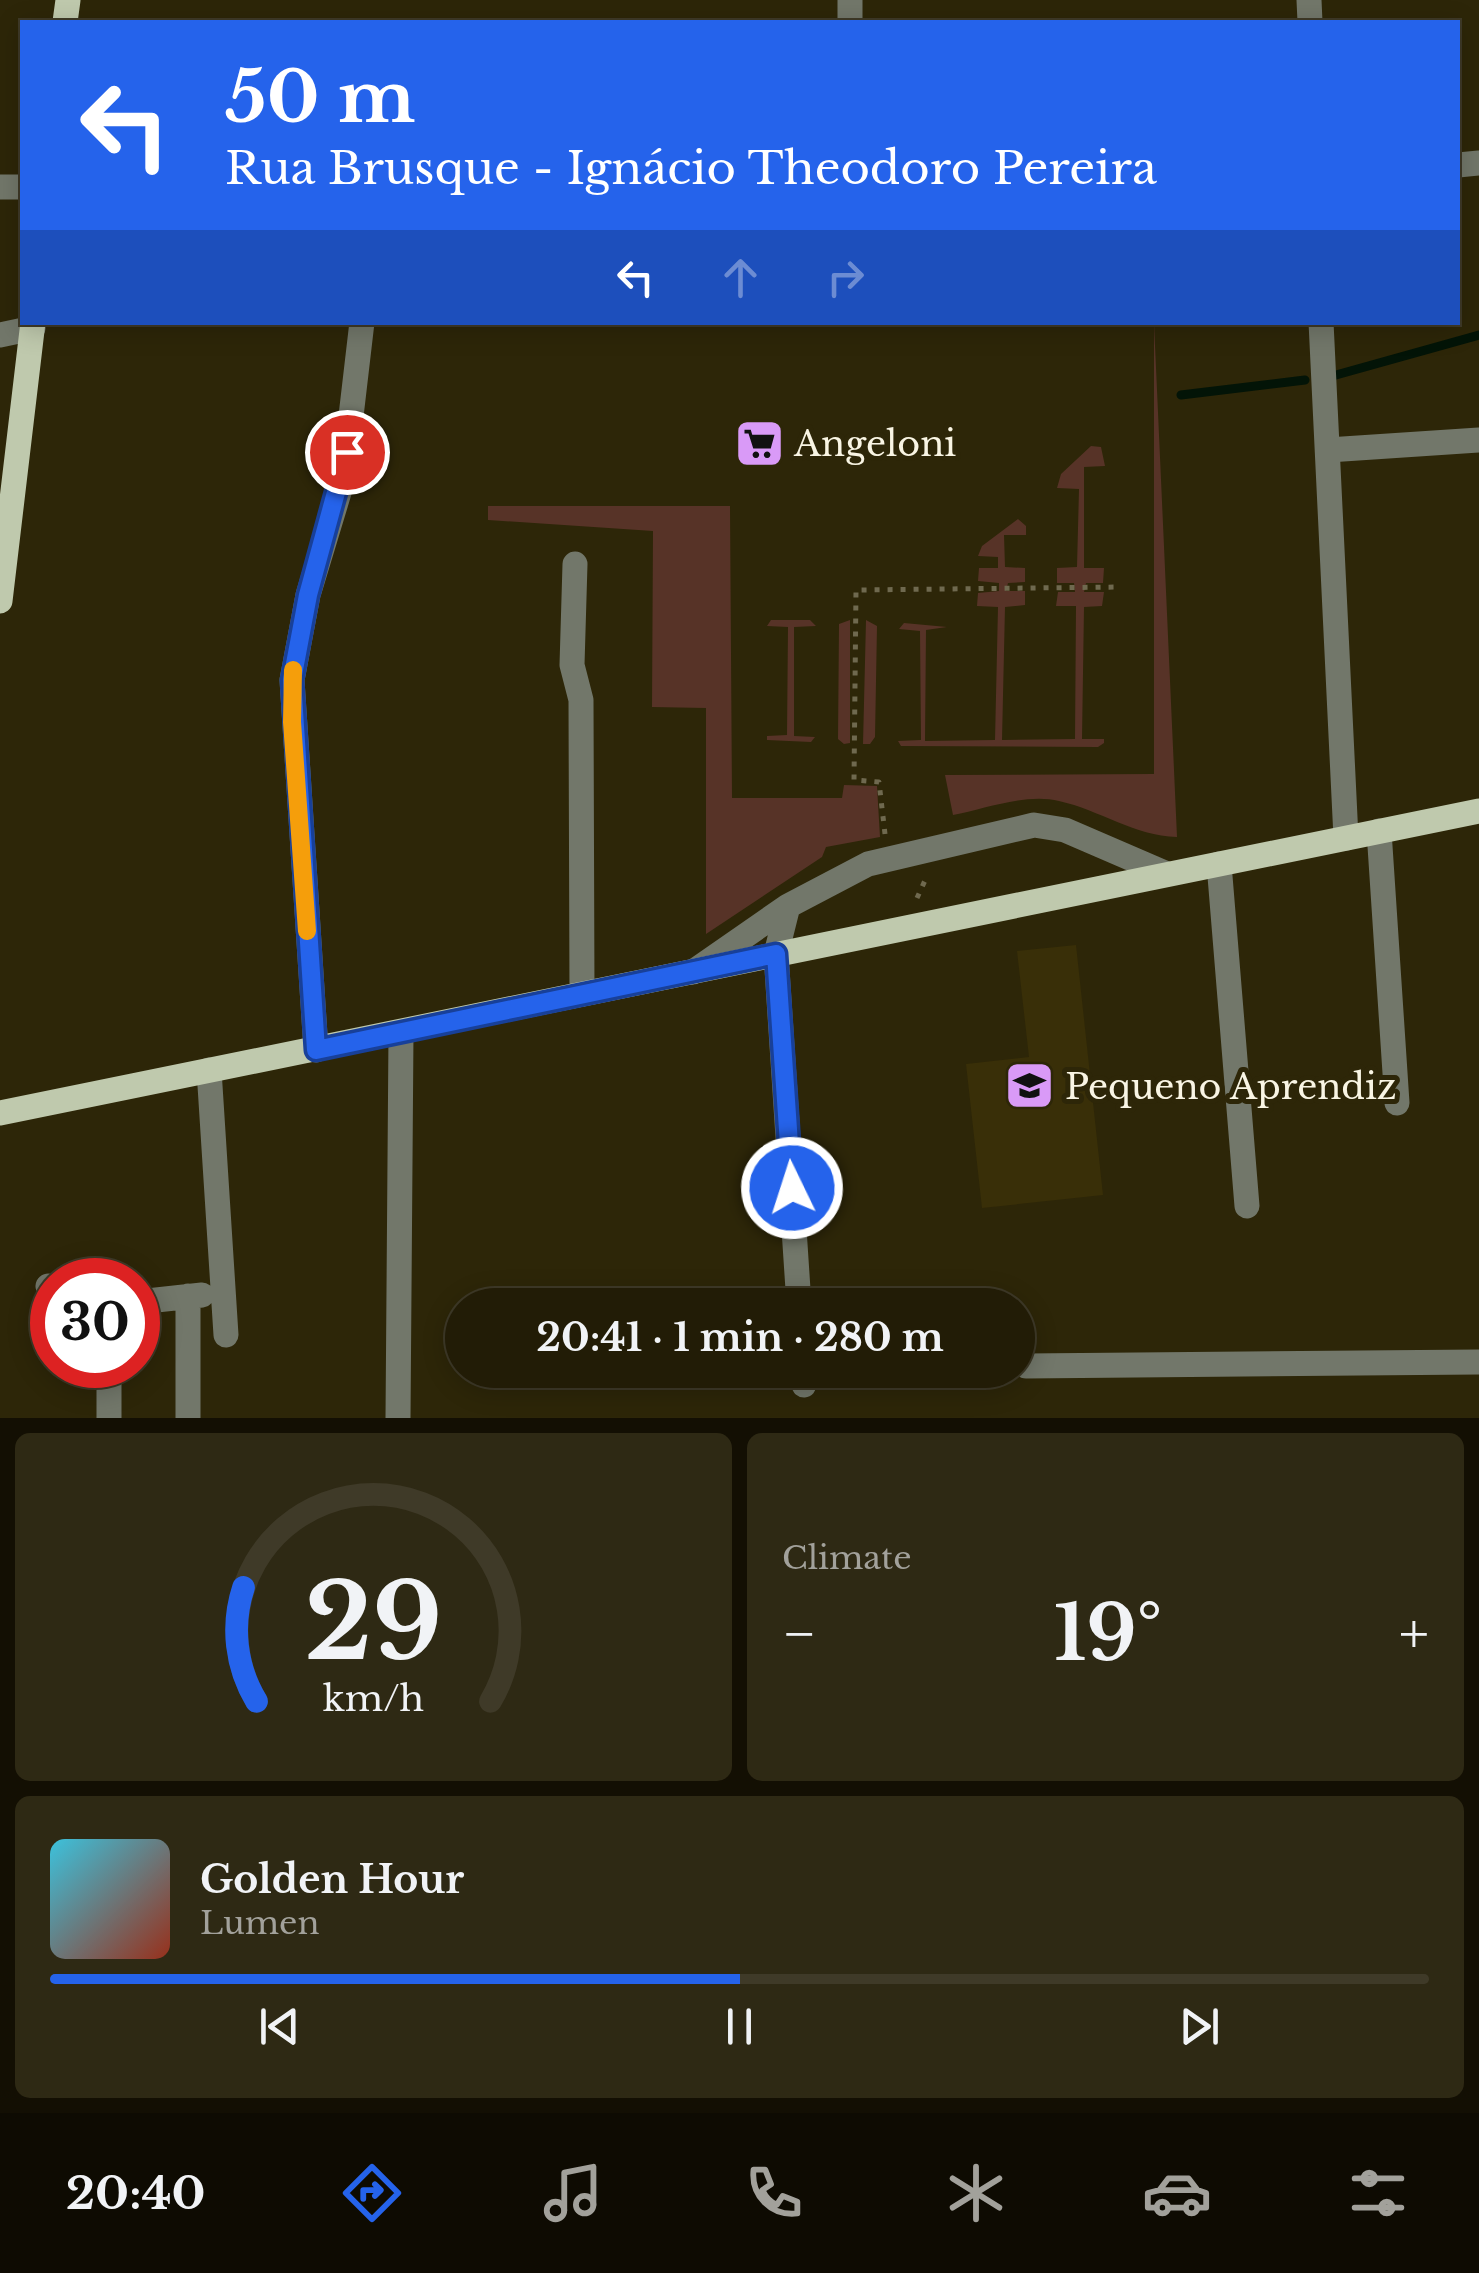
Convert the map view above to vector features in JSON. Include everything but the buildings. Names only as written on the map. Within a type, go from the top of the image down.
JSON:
[{"type":"main road","points":[[0,601],[33,325]]},
{"type":"main road","points":[[0,1112],[1479,811]]},
{"type":"street","points":[[0,334],[33,325]]},
{"type":"street","points":[[316,1050],[292,680],[308,595],[344,476],[362,325]]},
{"type":"street","points":[[1321,325],[1346,838]]},
{"type":"street","points":[[1328,450],[1479,440]]},
{"type":"street","points":[[575,564],[572,665],[581,700],[582,994]]},
{"type":"street","points":[[693,972],[788,906],[841,875],[924,850],[1034,825],[1065,830],[1167,874]]},
{"type":"street","points":[[1379,831],[1397,1103]]},
{"type":"street","points":[[1220,864],[1247,1206]]},
{"type":"street","points":[[788,906],[776,954],[798,1288]]},
{"type":"street","points":[[398,1418],[402,1032]]},
{"type":"street","points":[[209,1070],[226,1335]]},
{"type":"street","points":[[160,1299],[224,1292]]},
{"type":"street","points":[[188,1296],[188,1418]]},
{"type":"street","points":[[1035,1366],[1479,1362]]},
{"type":"street","points":[[109,1388],[109,1418]]},
{"type":"path","points":[[922,925],[916,900],[929,870],[919,830],[885,837],[879,782],[854,780],[856,590],[1120,587]]},
{"type":"shaded area","points":[[1154,325],[1177,837],[1132,828],[1074,805],[1046,799],[1019,800],[953,815],[945,775],[1154,774]]},
{"type":"shaded area","points":[[1091,446],[1101,447],[1105,466],[1084,467],[1084,568],[1104,568],[1103,583],[1086,583],[1084,592],[1104,592],[1102,606],[1084,607],[1082,739],[1104,739],[1104,743],[1098,747],[901,746],[898,741],[921,740],[920,631],[899,629],[904,623],[947,627],[926,630],[925,741],[995,740],[998,607],[977,606],[978,593],[999,591],[999,583],[978,581],[979,568],[998,568],[998,557],[978,556],[982,546],[1018,519],[1026,526],[1026,535],[1004,535],[1005,567],[1025,568],[1025,582],[1008,583],[1006,591],[1025,591],[1025,605],[1005,607],[1002,740],[1075,739],[1076,606],[1056,606],[1058,592],[1075,592],[1074,583],[1057,583],[1057,568],[1077,567],[1079,489],[1057,488],[1061,474]]},
{"type":"shaded area","points":[[488,506],[730,506],[732,798],[842,798],[844,785],[877,786],[880,837],[826,847],[822,857],[706,934],[706,708],[652,707],[653,531],[488,520]]},
{"type":"shaded area","points":[[771,620],[810,620],[816,626],[794,627],[794,736],[815,737],[811,742],[767,740],[767,736],[787,735],[788,627],[767,626]]},
{"type":"shaded area","points":[[850,620],[850,743],[844,744],[838,739],[839,624]]},
{"type":"shaded area","points":[[866,620],[877,626],[875,737],[870,744],[863,744]]},
{"type":"shaded area","name":"Pequeno Aprendiz","points":[[1076,945],[1103,1195],[982,1208],[966,1064],[1029,1057],[1017,951]]},
{"type":"waterway","points":[[1336,375],[1479,335]]},
{"type":"waterway","points":[[1181,395],[1305,380]]},
{"type":"slow traffic","points":[[293,670],[292,722],[307,931]]},
{"type":"place","name":"Angeloni","points":[[759,443]]},
{"type":"place","name":"Pequeno Aprendiz","points":[[1030,1086]]},
{"type":"route","points":[[347,452],[344,476],[308,595],[292,680],[316,1050],[776,954],[792,1188]]}]
